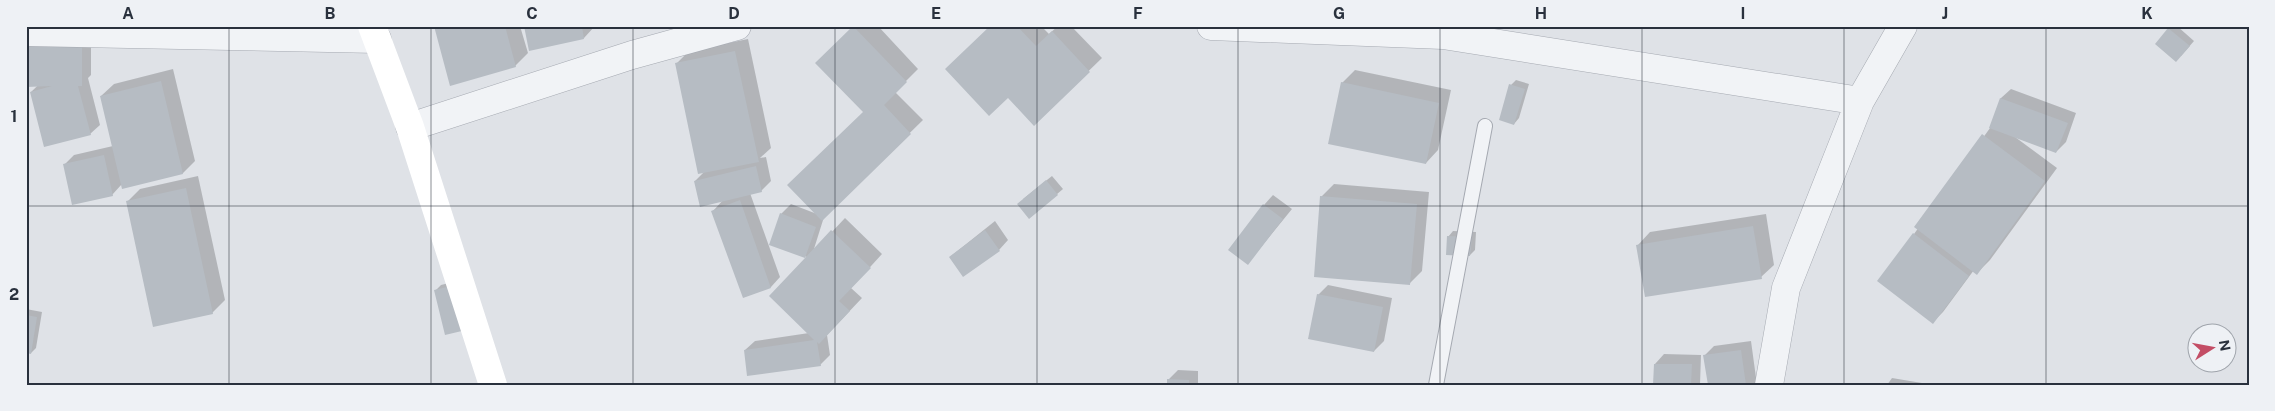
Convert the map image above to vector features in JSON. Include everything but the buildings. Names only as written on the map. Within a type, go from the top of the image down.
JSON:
[{"type":"street","points":[[410,126],[632,54],[737,26]]},
{"type":"street","points":[[1211,26],[1444,35],[1860,102]]},
{"type":"street","points":[[1769,385],[1786,288],[1860,102],[1903,26]]},
{"type":"street","points":[[26,32],[374,33],[410,126],[493,385]]},
{"type":"lane","points":[[1436,385],[1485,126]]}]
